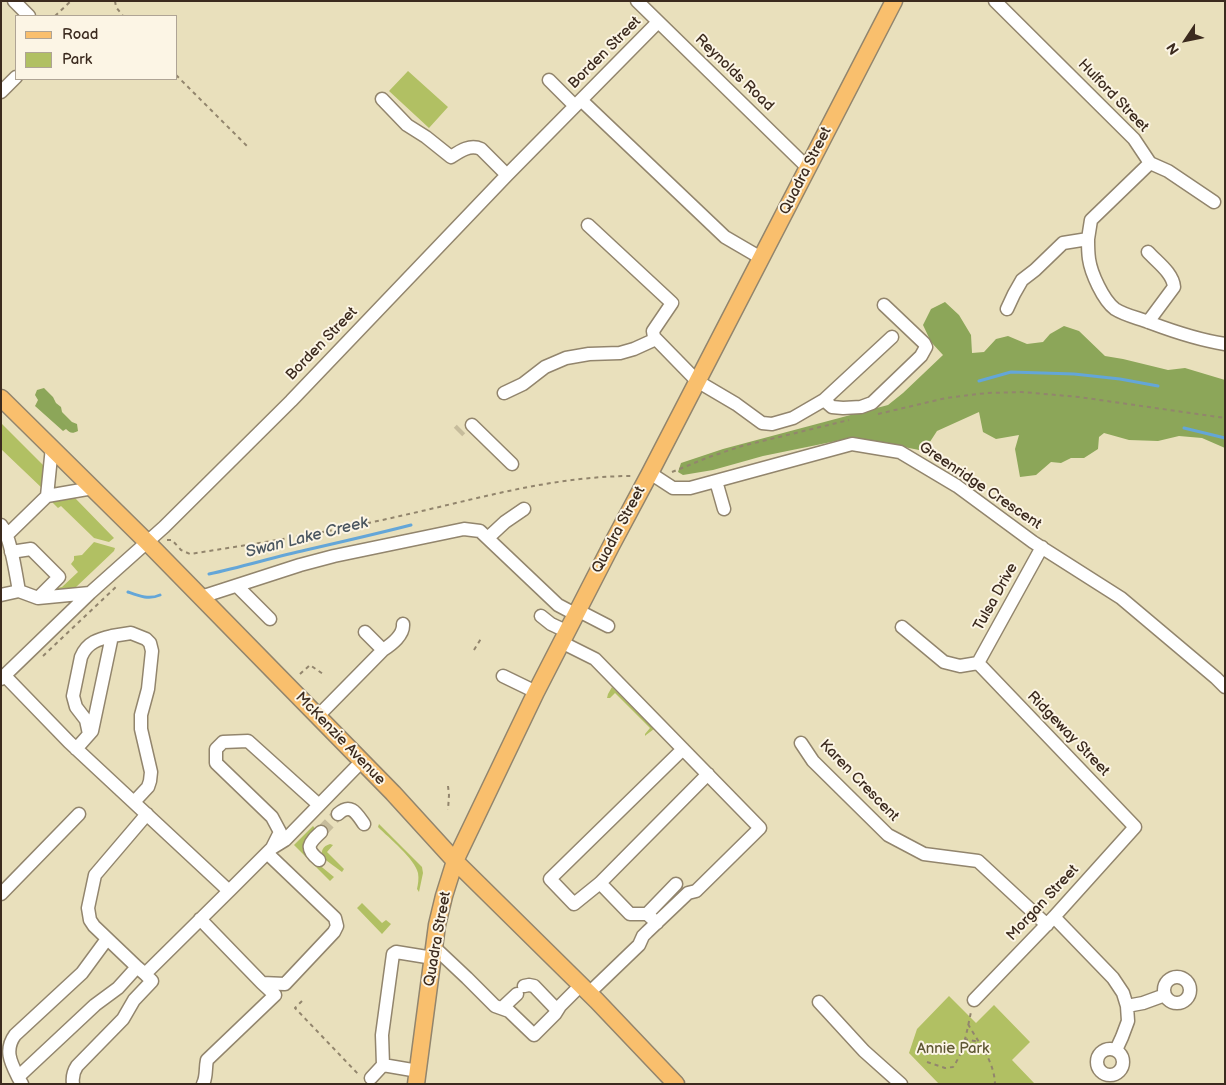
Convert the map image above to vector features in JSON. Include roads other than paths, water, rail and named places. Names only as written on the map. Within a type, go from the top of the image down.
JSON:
[{"type":"main road","name":"Quadra Street","points":[[417,1078],[440,909],[455,861],[536,692],[611,546],[644,474],[697,381],[894,1]]},
{"type":"main road","name":"McKenzie Avenue","points":[[1,398],[202,597],[393,793],[455,861],[585,989],[676,1084]]},
{"type":"street","points":[[14,1],[28,15]]},
{"type":"street","name":"Reynolds Road","points":[[637,1],[808,168]]},
{"type":"street","name":"Hulford Street","points":[[995,1],[1134,139],[1150,163]]},
{"type":"street","name":"Borden Street","points":[[3,677],[147,542],[290,401],[507,175],[658,22]]},
{"type":"street","points":[[1,92],[15,78]]},
{"type":"street","points":[[549,80],[578,103],[725,237],[761,258]]},
{"type":"street","points":[[382,99],[407,125],[451,157],[469,147],[484,147],[507,175]]},
{"type":"street","points":[[1214,202],[1168,171],[1150,163],[1091,220],[1088,239],[1089,260],[1096,280],[1106,299],[1114,308],[1166,329],[1207,341],[1225,344]]},
{"type":"street","points":[[588,225],[672,303],[653,331],[654,337],[697,381],[736,404],[762,423],[772,424],[793,418],[824,400],[892,337]]},
{"type":"street","points":[[1007,309],[1022,280],[1063,243],[1088,239]]},
{"type":"street","points":[[1148,252],[1171,276],[1174,281],[1174,287],[1148,322]]},
{"type":"street","points":[[824,400],[832,407],[843,408],[861,407],[872,403],[921,356],[926,347],[924,343],[884,305]]},
{"type":"street","points":[[504,394],[523,384],[545,367],[566,358],[620,352],[634,349],[656,339]]},
{"type":"street","points":[[472,425],[512,464]]},
{"type":"street","name":"Greenridge Crescent","points":[[644,474],[673,488],[690,488],[852,444],[900,452],[957,486],[1042,547],[1121,598],[1225,687]]},
{"type":"street","points":[[47,496],[52,447]]},
{"type":"street","points":[[716,482],[724,509]]},
{"type":"street","points":[[19,591],[11,552],[4,530],[47,496],[93,488]]},
{"type":"street","points":[[491,535],[505,522],[524,509]]},
{"type":"street","points":[[202,597],[317,560],[464,529],[480,531],[558,605],[608,626]]},
{"type":"street","name":"Tulsa Drive","points":[[978,663],[1042,547]]},
{"type":"street","points":[[11,552],[31,550],[58,577],[38,598]]},
{"type":"street","points":[[235,586],[270,619]]},
{"type":"street","points":[[1,595],[19,591],[38,598],[90,594]]},
{"type":"street","points":[[383,1065],[382,1035],[392,954],[396,952],[433,953],[468,978],[495,1006],[509,1011],[534,1035],[558,1010],[639,945],[644,936],[688,893],[696,890],[760,828],[595,659],[541,616]]},
{"type":"street","points":[[318,716],[383,650],[392,644],[403,630],[403,624]]},
{"type":"street","points":[[902,627],[944,662],[960,666],[978,663]]},
{"type":"street","points":[[365,632],[383,650]]},
{"type":"street","points":[[89,735],[86,720],[76,707],[73,696],[77,674],[86,647],[94,641],[131,633],[146,638],[150,643],[152,651],[148,689],[141,715],[141,729],[151,772],[148,786],[134,802]]},
{"type":"street","points":[[76,748],[92,731],[112,636]]},
{"type":"street","name":"Ridgeway Street","points":[[978,663],[1135,827]]},
{"type":"street","points":[[503,676],[536,692]]},
{"type":"street","points":[[3,677],[229,891]]},
{"type":"street","points":[[107,939],[82,973],[12,1040],[9,1056],[20,1080],[95,1005],[141,971],[200,920],[269,850],[280,832],[272,817],[216,763],[216,749],[223,742],[248,741],[319,805]]},
{"type":"street","name":"Karen Crescent","points":[[801,743],[813,761],[888,835],[924,854],[978,861],[1050,921],[1113,978],[1123,993],[1127,1006]]},
{"type":"street","points":[[683,749],[550,879],[574,904],[600,883],[708,774]]},
{"type":"street","points":[[269,850],[285,840],[362,761]]},
{"type":"street","points":[[338,814],[343,809],[350,809],[356,813],[364,824]]},
{"type":"street","points":[[1,894],[78,814]]},
{"type":"street","points":[[73,1084],[72,1076],[77,1066],[123,1019],[134,1000],[152,981],[107,939],[90,920],[88,908],[95,876],[147,814]]},
{"type":"street","name":"Morgan Street","points":[[974,1000],[1050,921],[1135,827]]},
{"type":"street","points":[[319,860],[312,854],[310,848],[311,842],[321,832]]},
{"type":"street","points":[[262,983],[285,984],[334,932],[337,926],[335,918],[269,850]]},
{"type":"street","points":[[600,883],[630,914],[647,914],[657,923]]},
{"type":"street","points":[[647,914],[676,884]]},
{"type":"street","points":[[200,920],[275,995],[207,1060],[205,1067],[206,1075],[202,1084]]},
{"type":"street","points":[[502,1008],[530,984],[558,1010]]},
{"type":"street","points":[[1116,1050],[1128,1021],[1127,1006],[1143,1003],[1165,995]]},
{"type":"street","points":[[819,1002],[864,1051],[901,1084]]},
{"type":"street","points":[[366,1078],[383,1065]]},
{"type":"street","points":[[383,1065],[417,1078]]},
{"type":"waterway","name":"Swan Lake Creek","points":[[979,381],[1011,372],[1074,374],[1120,379],[1158,386]]},
{"type":"waterway","name":"Swan Lake Creek","points":[[1184,428],[1225,438]]},
{"type":"waterway","name":"Swan Lake Creek","points":[[209,574],[411,525]]},
{"type":"waterway","name":"Swan Lake Creek","points":[[128,592],[148,597],[160,595]]},
{"type":"tunnel","points":[[458,432],[461,429]]},
{"type":"tunnel","points":[[321,832],[338,814]]},
{"type":"park label","name":"Annie Park","points":[[953,1049]]}]
